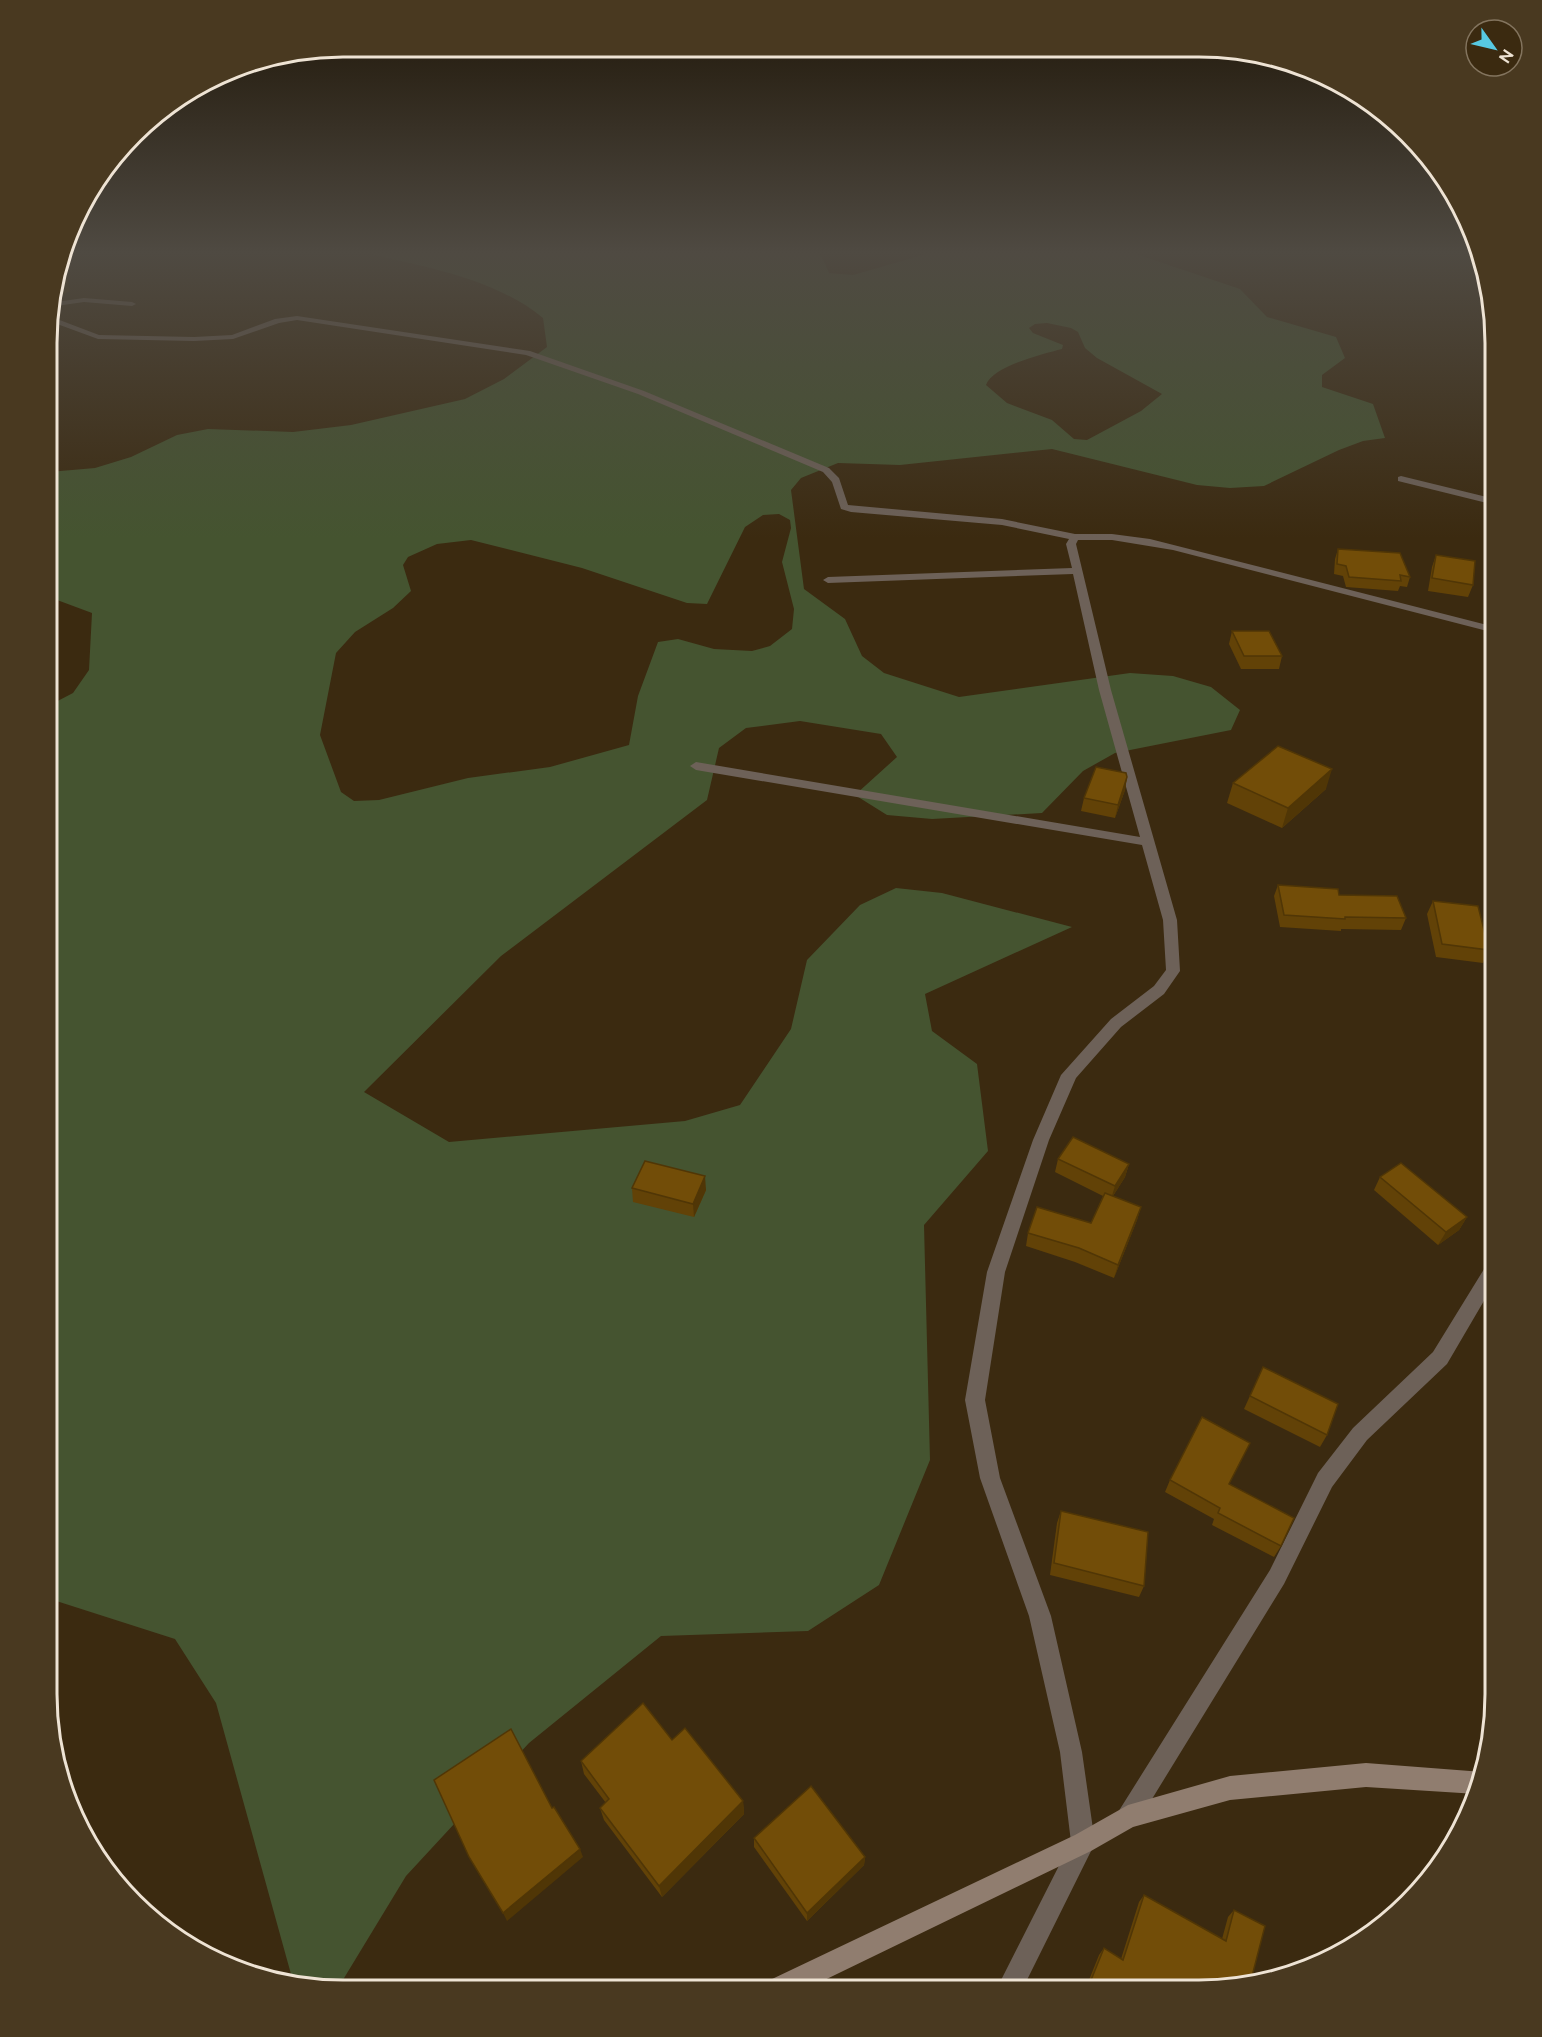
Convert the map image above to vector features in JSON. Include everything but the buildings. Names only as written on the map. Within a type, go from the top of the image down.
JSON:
[{"type":"street","points":[[500,348],[527,352],[561,363],[826,470],[838,482],[844,507],[1002,522],[1075,537],[1137,540],[1174,547],[1485,627]]},
{"type":"street","points":[[1401,479],[1485,500]]},
{"type":"street","points":[[1014,1980],[1083,1843],[1071,1752],[1040,1616],[990,1478],[975,1400],[996,1272],[1041,1140],[1069,1076],[1116,1023],[1159,990],[1173,971],[1170,920],[1105,690],[1071,544],[1075,537]]},
{"type":"street","points":[[828,580],[1077,571]]},
{"type":"street","points":[[696,766],[1148,842]]},
{"type":"street","points":[[1128,1817],[1277,1577],[1325,1480],[1360,1434],[1440,1358],[1485,1283]]},
{"type":"street","points":[[798,1980],[1083,1843],[1128,1817],[1230,1788],[1365,1775],[1471,1782]]},
{"type":"green space","points":[[546,348],[1062,348],[1008,367],[990,378],[986,385],[1007,403],[1052,420],[1074,439],[1087,440],[1141,411],[1162,394],[1097,358],[1085,348],[1341,348],[1345,358],[1322,375],[1322,387],[1373,404],[1385,438],[1363,441],[1339,450],[1264,486],[1230,488],[1197,485],[1052,449],[900,465],[838,463],[801,478],[791,490],[804,589],[845,619],[862,656],[884,673],[959,697],[1130,673],[1173,676],[1211,687],[1240,710],[1231,730],[1115,753],[1083,771],[1042,813],[932,819],[887,815],[855,795],[897,757],[881,734],[800,721],[746,728],[719,748],[707,800],[501,956],[364,1092],[449,1142],[685,1121],[740,1105],[791,1029],[807,960],[860,905],[896,888],[942,893],[1072,927],[925,994],[932,1031],[977,1064],[988,1151],[924,1225],[930,1460],[879,1585],[808,1631],[661,1636],[529,1743],[406,1876],[343,1980],[305,1978],[291,1976],[216,1703],[175,1639],[57,1601],[57,701],[73,693],[89,670],[92,613],[57,600],[57,471],[95,468],[131,457],[177,435],[208,429],[293,432],[351,425],[465,399],[504,379]],"holes":[[[779,514],[790,520],[791,528],[782,562],[794,609],[792,629],[770,646],[752,651],[714,649],[678,639],[658,642],[638,696],[629,745],[550,767],[468,778],[379,800],[354,801],[341,792],[320,735],[336,653],[355,632],[393,608],[411,591],[403,565],[408,557],[437,544],[471,540],[582,568],[687,603],[707,604],[745,527],[763,515]]]}]
